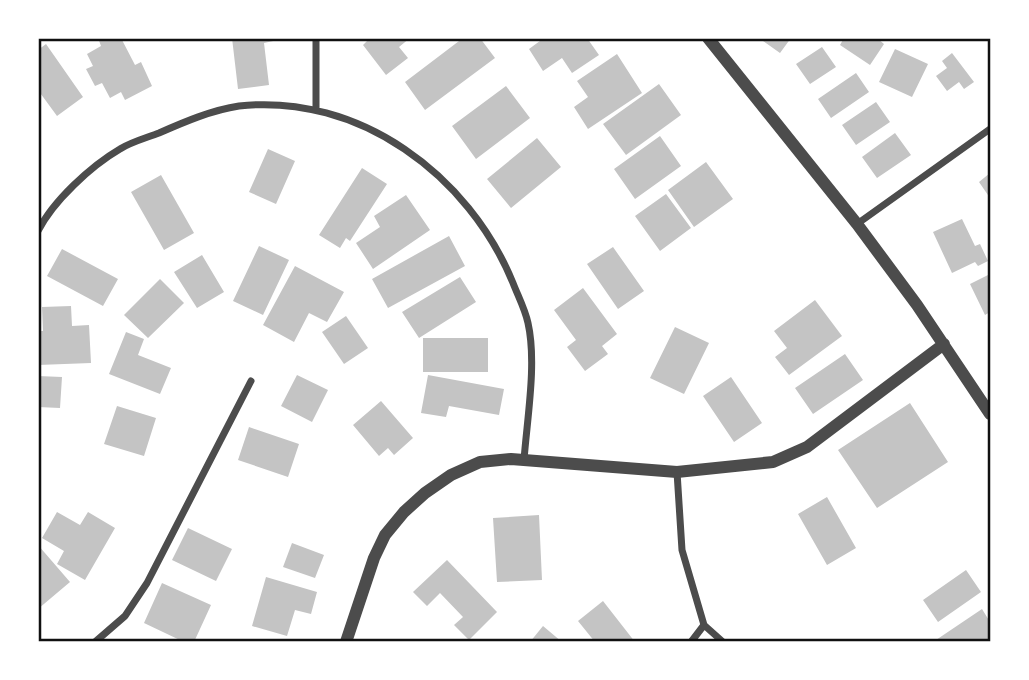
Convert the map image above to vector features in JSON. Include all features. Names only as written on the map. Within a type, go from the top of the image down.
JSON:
[{"type":"street","points":[[316,38],[316,109]]},
{"type":"street","points":[[708,38],[857,224],[944,344],[990,414]]},
{"type":"street","points":[[38,231],[58,201],[120,149],[194,118],[238,107],[274,106],[316,109],[373,130],[411,154],[456,191],[502,256],[528,320],[532,345],[524,460]]},
{"type":"street","points":[[857,224],[990,129]]},
{"type":"street","points":[[346,642],[374,558],[385,536],[404,512],[450,475],[480,462],[524,460],[677,472],[773,463],[807,447],[944,344]]},
{"type":"street","points":[[95,642],[125,616],[147,583],[251,381]]},
{"type":"street","points":[[677,472],[682,550],[704,625],[723,642]]},
{"type":"street","points":[[691,642],[704,625]]},
{"type":"building","points":[[98,38],[121,38],[135,65],[141,62],[152,86],[125,100],[121,92],[110,98],[102,83],[95,86],[86,69],[93,66],[87,54],[101,46]]},
{"type":"building","points":[[232,38],[287,38],[264,43],[269,85],[238,89]]},
{"type":"building","points":[[370,38],[410,38],[399,47],[408,58],[386,75],[363,45]]},
{"type":"building","points":[[463,38],[480,38],[495,58],[425,110],[405,82]]},
{"type":"building","points":[[544,38],[587,38],[599,55],[572,73],[562,58],[543,71],[529,49]]},
{"type":"building","points":[[759,38],[791,38],[780,53]]},
{"type":"building","points":[[844,38],[877,38],[884,44],[870,65],[840,45]]},
{"type":"building","points":[[46,44],[83,97],[57,116],[38,90],[38,50]]},
{"type":"building","points":[[822,47],[836,67],[810,84],[796,64]]},
{"type":"building","points":[[895,49],[928,64],[912,97],[879,82]]},
{"type":"building","points":[[952,53],[974,82],[964,89],[959,82],[947,91],[936,76],[947,68],[942,61]]},
{"type":"building","points":[[617,54],[642,93],[588,129],[574,107],[588,97],[577,81]]},
{"type":"building","points":[[856,73],[869,92],[831,118],[818,99]]},
{"type":"building","points":[[659,84],[681,115],[626,155],[603,124]]},
{"type":"building","points":[[506,86],[530,118],[476,159],[452,126]]},
{"type":"building","points":[[876,102],[890,122],[856,145],[842,125]]},
{"type":"building","points":[[895,133],[911,155],[877,178],[862,157]]},
{"type":"building","points":[[660,136],[681,166],[635,199],[614,169]]},
{"type":"building","points":[[537,138],[561,167],[511,208],[487,179]]},
{"type":"building","points":[[268,149],[295,161],[276,204],[249,192]]},
{"type":"building","points":[[706,162],[733,199],[694,227],[668,190]]},
{"type":"building","points":[[362,168],[387,184],[350,241],[346,238],[340,248],[319,235]]},
{"type":"building","points":[[990,173],[990,198],[979,182]]},
{"type":"building","points":[[161,175],[194,233],[164,250],[131,192]]},
{"type":"building","points":[[666,194],[691,228],[660,251],[635,216]]},
{"type":"building","points":[[406,195],[430,230],[373,269],[356,243],[380,227],[374,216]]},
{"type":"building","points":[[962,219],[975,246],[980,244],[988,261],[978,266],[975,262],[952,273],[933,232]]},
{"type":"building","points":[[449,236],[465,266],[388,308],[372,279]]},
{"type":"building","points":[[259,246],[289,260],[263,315],[233,301]]},
{"type":"building","points":[[613,247],[644,291],[618,309],[587,264]]},
{"type":"building","points":[[62,249],[118,279],[103,306],[47,276]]},
{"type":"building","points":[[202,255],[224,292],[197,308],[174,272]]},
{"type":"building","points":[[295,266],[344,292],[327,322],[309,313],[294,342],[263,325]]},
{"type":"building","points":[[990,274],[990,312],[985,315],[970,284]]},
{"type":"building","points":[[460,277],[476,302],[419,338],[402,312]]},
{"type":"building","points":[[160,279],[184,303],[148,338],[124,315]]},
{"type":"building","points":[[583,288],[617,334],[602,346],[608,354],[585,371],[567,347],[576,340],[554,310]]},
{"type":"building","points":[[815,300],[842,336],[789,375],[775,357],[787,348],[774,331]]},
{"type":"building","points":[[71,306],[72,326],[89,325],[91,363],[38,365],[38,331],[43,331],[42,307]]},
{"type":"building","points":[[346,316],[368,348],[344,364],[322,332]]},
{"type":"building","points":[[675,327],[709,343],[684,394],[650,378]]},
{"type":"building","points":[[126,332],[144,339],[138,355],[171,368],[160,394],[109,374]]},
{"type":"building","points":[[423,338],[488,338],[488,372],[423,372]]},
{"type":"building","points":[[845,354],[863,380],[813,414],[795,388]]},
{"type":"building","points":[[297,375],[328,390],[312,422],[281,406]]},
{"type":"building","points":[[428,375],[504,389],[499,415],[449,406],[446,417],[421,413]]},
{"type":"building","points":[[38,376],[62,377],[60,408],[38,407]]},
{"type":"building","points":[[731,377],[762,423],[734,442],[703,396]]},
{"type":"building","points":[[381,401],[413,438],[394,455],[388,448],[379,456],[353,425]]},
{"type":"building","points":[[910,403],[948,462],[877,508],[838,450]]},
{"type":"building","points":[[117,406],[156,418],[144,456],[104,444]]},
{"type":"building","points":[[249,427],[299,444],[288,477],[238,460]]},
{"type":"building","points":[[827,497],[856,548],[827,565],[798,514]]},
{"type":"building","points":[[57,512],[80,525],[88,512],[115,528],[85,580],[57,564],[64,551],[42,538]]},
{"type":"building","points":[[539,515],[542,580],[497,582],[493,518]]},
{"type":"building","points":[[188,528],[232,549],[216,581],[172,560]]},
{"type":"building","points":[[292,543],[324,555],[315,578],[283,567]]},
{"type":"building","points":[[38,545],[70,582],[38,609]]},
{"type":"building","points":[[447,560],[497,612],[469,640],[454,625],[463,617],[440,593],[427,606],[413,592]]},
{"type":"building","points":[[966,570],[981,592],[938,622],[923,600]]},
{"type":"building","points":[[266,577],[317,592],[311,614],[295,610],[287,636],[252,626]]},
{"type":"building","points":[[162,583],[211,605],[194,642],[184,642],[144,623]]},
{"type":"building","points":[[603,601],[635,642],[595,642],[578,621]]},
{"type":"building","points":[[982,609],[990,622],[990,642],[933,642]]},
{"type":"building","points":[[543,626],[562,642],[530,642]]}]
